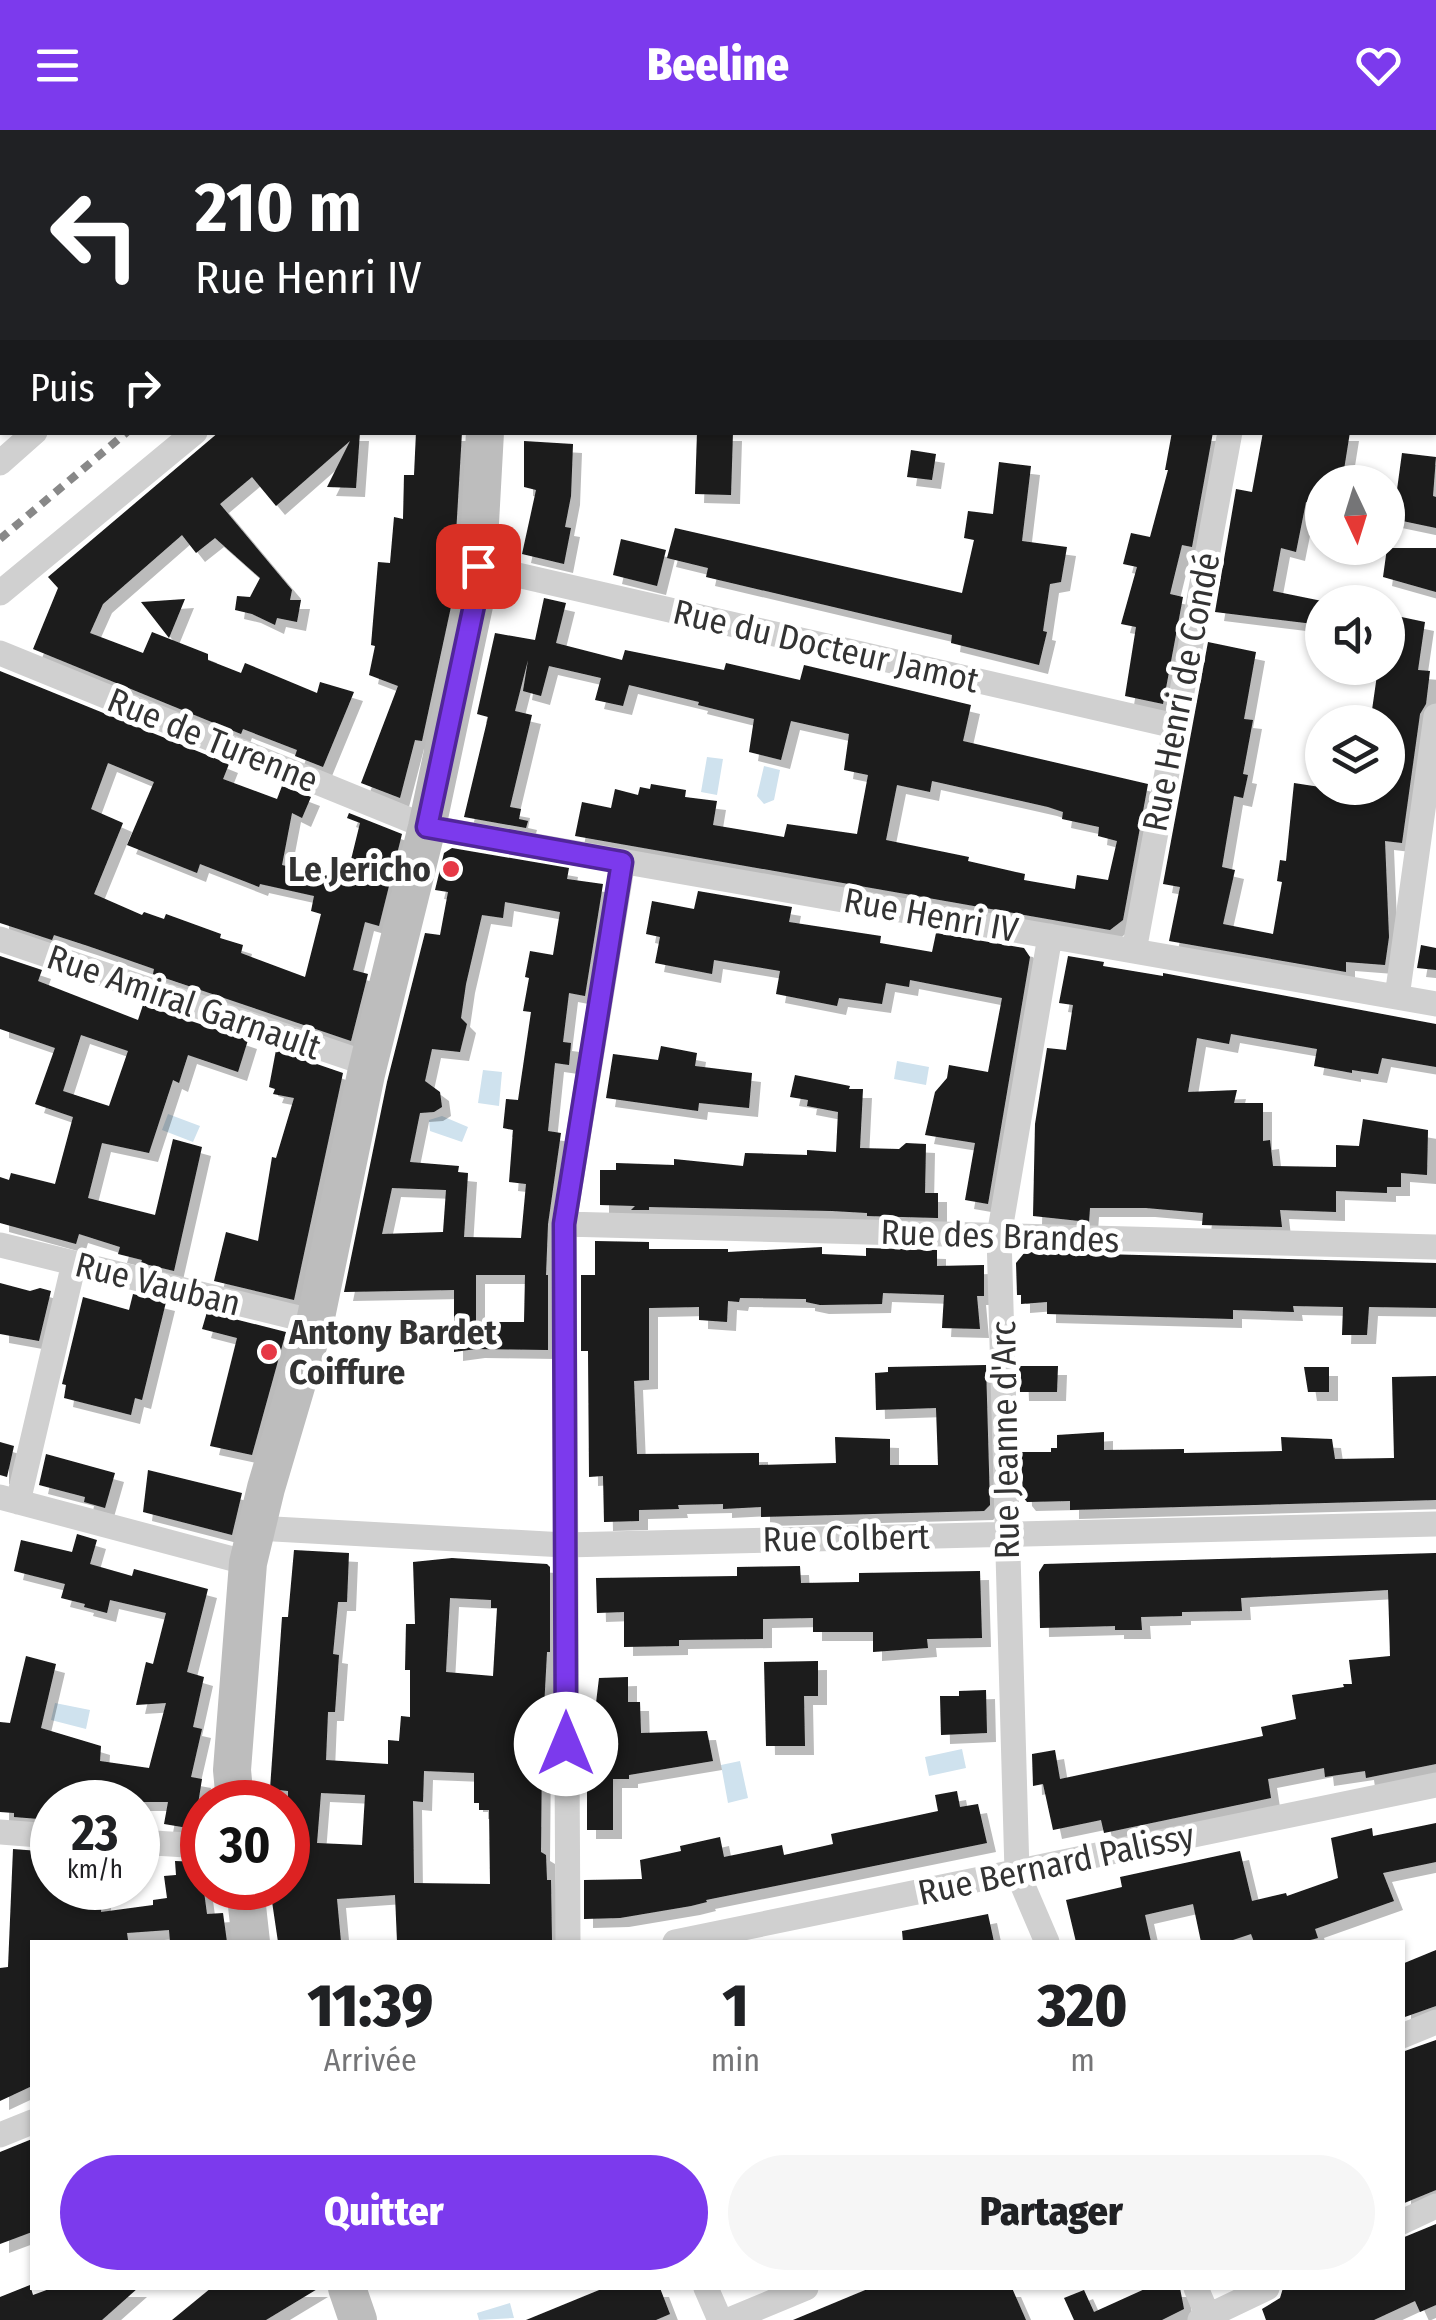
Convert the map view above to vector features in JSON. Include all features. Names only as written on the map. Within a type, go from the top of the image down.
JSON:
[{"type":"street","points":[[0,463],[32,435]]},
{"type":"street","points":[[0,593],[190,435]]},
{"type":"street","points":[[233,1780],[252,1546],[315,1322],[368,1064],[427,827],[476,596],[486,435]]},
{"type":"street","name":"Rue Henri de Condé","points":[[1134,951],[1229,435]]},
{"type":"street","name":"Rue du Docteur Jamot","points":[[478,566],[1175,726]]},
{"type":"street","name":"Rue de Turenne","points":[[0,653],[427,827]]},
{"type":"street","points":[[1397,997],[1436,716]]},
{"type":"street","name":"Rue Henri IV","points":[[427,827],[1436,1004]]},
{"type":"street","points":[[568,1940],[564,1224],[622,862]]},
{"type":"street","name":"Rue Jeanne d'Arc","points":[[1047,1940],[1017,1872],[1000,1236],[1050,936]]},
{"type":"street","name":"Rue Amiral Garnault","points":[[0,939],[368,1064]]},
{"type":"street","name":"Rue des Brandes","points":[[564,1224],[1436,1247]]},
{"type":"street","name":"Rue Vauban","points":[[0,1245],[315,1322]]},
{"type":"street","points":[[9,1499],[74,1264]]},
{"type":"street","name":"Rue Colbert","points":[[9,1499],[252,1546],[565,1545],[1436,1524]]},
{"type":"street","name":"Rue Bernard Palissy","points":[[685,1940],[1436,1785]]},
{"type":"street","points":[[0,1832],[30,1834]]},
{"type":"street","points":[[247,1910],[251,1940]]},
{"type":"street","points":[[1405,2035],[1436,2022]]},
{"type":"street","points":[[0,2136],[30,2123]]},
{"type":"street","points":[[1405,2221],[1436,2206]]},
{"type":"street","points":[[707,2290],[720,2320]]},
{"type":"street","points":[[729,2320],[801,2290]]},
{"type":"street","points":[[1197,2290],[1204,2318],[1263,2290]]},
{"type":"water","points":[[707,757],[723,759],[717,795],[701,792]]},
{"type":"water","points":[[764,766],[780,770],[774,800],[764,804],[757,796]]},
{"type":"water","points":[[897,1061],[929,1067],[926,1085],[894,1079]]},
{"type":"water","points":[[483,1070],[502,1072],[499,1106],[478,1103]]},
{"type":"water","points":[[168,1114],[200,1126],[193,1142],[162,1130]]},
{"type":"water","points":[[442,1116],[468,1127],[462,1142],[430,1131],[429,1120]]},
{"type":"water","points":[[55,1703],[90,1710],[86,1729],[51,1720]]},
{"type":"water","points":[[962,1749],[966,1768],[929,1776],[925,1757]]},
{"type":"water","points":[[740,1761],[748,1798],[728,1803],[721,1765]]},
{"type":"water","points":[[510,2303],[514,2318],[479,2320],[477,2313]]},
{"type":"building","points":[[215,435],[360,435],[356,488],[327,487],[350,441],[276,506],[252,477],[220,504],[292,590],[290,600],[301,600],[297,622],[277,618],[275,625],[235,610],[237,596],[250,597],[260,578],[215,538],[196,553],[182,535],[103,604],[90,633],[143,653],[152,632],[208,654],[208,660],[241,673],[245,663],[317,693],[320,682],[354,692],[323,767],[295,756],[297,750],[243,729],[241,734],[33,649],[58,588],[48,577]]},
{"type":"building","points":[[416,435],[462,435],[452,602],[422,741],[415,740],[400,798],[361,783],[398,686],[369,675],[375,646],[371,645],[378,562],[390,563],[394,517],[403,519],[404,475],[414,475]]},
{"type":"building","points":[[697,435],[733,435],[731,495],[695,494]]},
{"type":"building","points":[[1171,435],[1212,435],[1192,547],[1182,545],[1170,594],[1183,597],[1163,704],[1125,696],[1136,627],[1121,624],[1137,567],[1123,564],[1131,533],[1150,537]]},
{"type":"building","points":[[1262,435],[1350,435],[1345,465],[1305,465],[1305,507],[1296,552],[1281,548],[1273,591],[1305,598],[1305,623],[1215,612],[1236,489],[1252,492]]},
{"type":"building","points":[[524,441],[573,444],[565,527],[571,528],[564,564],[522,554],[536,490],[524,487]]},
{"type":"building","points":[[911,450],[936,454],[932,480],[907,477]]},
{"type":"building","points":[[1402,453],[1436,457],[1436,528],[1405,522],[1405,465],[1400,465]]},
{"type":"building","points":[[999,462],[1031,466],[1022,541],[1067,547],[1061,582],[1050,584],[1043,631],[1047,632],[1039,665],[951,643],[952,635],[706,577],[708,568],[667,558],[675,528],[962,593],[974,540],[964,538],[968,511],[993,514]]},
{"type":"building","points":[[621,539],[666,550],[657,586],[613,575]]},
{"type":"building","points":[[1405,548],[1436,548],[1436,592],[1383,577],[1385,565],[1405,565]]},
{"type":"building","points":[[544,598],[566,603],[556,643],[622,660],[625,650],[724,670],[726,663],[800,680],[804,665],[863,679],[971,705],[963,741],[1148,784],[1123,920],[1110,930],[575,836],[582,802],[611,808],[615,789],[638,795],[640,787],[650,789],[651,784],[686,790],[685,797],[717,801],[713,825],[784,837],[787,824],[857,834],[868,775],[844,770],[849,734],[791,721],[781,760],[749,752],[754,719],[698,705],[699,702],[629,685],[623,706],[595,700],[601,678],[549,666],[541,696],[523,691],[528,660],[515,711],[532,715],[510,807],[521,809],[519,819],[528,821],[526,828],[464,817],[488,717],[477,714],[495,633],[535,640]],"holes":[[[932,781],[1063,812],[1062,819],[1099,827],[1098,836],[1117,841],[1108,880],[1077,875],[1075,889],[1024,880],[1025,874],[968,861],[969,857],[886,840],[897,785],[930,792]]]},
{"type":"building","points":[[185,599],[169,638],[141,602]]},
{"type":"building","points":[[1405,618],[1425,622],[1418,670],[1430,671],[1402,843],[1385,841],[1389,937],[1385,965],[1346,962],[1346,972],[1169,941],[1180,887],[1163,884],[1208,642],[1256,652],[1244,719],[1253,720],[1243,774],[1248,775],[1243,798],[1234,796],[1222,867],[1235,870],[1223,924],[1273,934],[1282,882],[1277,881],[1280,860],[1286,861],[1294,783],[1305,785],[1305,805],[1405,805],[1405,705],[1373,705],[1376,685],[1405,685]]},
{"type":"building","points":[[0,671],[229,764],[223,779],[277,799],[282,786],[311,797],[302,818],[292,813],[282,865],[346,880],[360,823],[347,818],[349,813],[402,834],[379,926],[365,922],[353,970],[368,974],[351,1041],[153,974],[154,969],[88,946],[54,935],[52,940],[0,923]],"holes":[[[108,763],[154,782],[127,845],[197,873],[200,864],[259,887],[260,884],[314,896],[311,911],[321,914],[305,977],[241,953],[243,945],[220,938],[221,934],[166,914],[164,919],[144,912],[142,915],[94,894],[123,823],[91,809]]]},
{"type":"building","points":[[452,848],[569,868],[567,879],[603,884],[585,996],[569,993],[563,1042],[571,1043],[569,1065],[555,1063],[548,1131],[561,1133],[548,1224],[548,1350],[454,1352],[454,1290],[344,1292],[387,1082],[425,933],[440,935],[448,892],[435,890],[444,853]],"holes":[[[505,902],[560,912],[553,955],[530,951],[523,1011],[531,1012],[518,1100],[506,1099],[503,1128],[513,1130],[509,1182],[526,1184],[521,1238],[464,1237],[468,1173],[458,1172],[459,1166],[410,1162],[420,1113],[442,1107],[440,1092],[425,1081],[432,1049],[460,1052],[467,1024],[461,1018],[466,984],[482,915],[503,918]],[[392,1188],[446,1190],[443,1232],[382,1234]],[[476,1275],[525,1275],[524,1322],[476,1322]]]},
{"type":"building","points":[[698,891],[792,907],[789,922],[881,936],[880,943],[932,952],[936,933],[1024,948],[1030,957],[988,1204],[965,1200],[975,1143],[925,1135],[935,1092],[947,1078],[949,1065],[988,1072],[1002,998],[910,980],[909,987],[886,983],[882,1004],[839,998],[837,1006],[776,994],[780,971],[714,960],[712,974],[655,963],[660,937],[646,934],[652,901],[694,909]]},
{"type":"building","points":[[1421,945],[1436,948],[1436,970],[1417,968]]},
{"type":"building","points":[[0,956],[42,970],[38,981],[138,1020],[143,1005],[248,1040],[238,1072],[188,1055],[179,1083],[173,1080],[149,1153],[102,1143],[88,1198],[155,1215],[173,1139],[202,1147],[174,1271],[141,1263],[142,1260],[118,1254],[120,1247],[79,1234],[76,1244],[0,1223],[0,1177],[9,1180],[11,1173],[55,1184],[73,1117],[35,1104],[55,1048],[0,1029]],"holes":[[[81,1035],[128,1051],[109,1106],[63,1091]]]},
{"type":"building","points":[[1068,956],[1104,962],[1103,966],[1163,973],[1436,1024],[1436,1067],[1382,1058],[1378,1074],[1314,1066],[1317,1049],[1231,1034],[1229,1044],[1197,1038],[1188,1092],[1237,1090],[1234,1103],[1263,1103],[1263,1141],[1270,1140],[1273,1166],[1336,1167],[1336,1145],[1359,1146],[1363,1119],[1428,1130],[1427,1175],[1401,1173],[1401,1187],[1387,1187],[1387,1193],[1336,1191],[1336,1212],[1280,1210],[1282,1227],[1202,1225],[1203,1213],[1146,1208],[1090,1208],[1089,1222],[1033,1216],[1035,1124],[1047,1048],[1066,1050],[1073,1005],[1059,1003]]},
{"type":"building","points":[[661,1046],[697,1053],[695,1066],[752,1073],[749,1108],[699,1103],[698,1111],[606,1098],[613,1054],[658,1060]]},
{"type":"building","points":[[276,1050],[343,1073],[294,1300],[214,1281],[226,1232],[258,1241],[272,1157],[276,1158],[294,1098],[273,1094],[275,1089],[269,1087]]},
{"type":"building","points":[[795,1075],[863,1089],[860,1148],[899,1149],[906,1143],[926,1144],[925,1193],[938,1193],[938,1218],[832,1211],[649,1207],[631,1210],[635,1206],[600,1205],[600,1170],[616,1170],[616,1163],[674,1165],[674,1159],[743,1166],[745,1153],[836,1152],[838,1112],[807,1106],[808,1100],[790,1097]]},
{"type":"building","points":[[595,1241],[649,1242],[649,1249],[728,1252],[822,1247],[822,1254],[866,1256],[866,1248],[937,1250],[937,1266],[984,1265],[984,1296],[977,1296],[980,1329],[942,1328],[944,1295],[883,1293],[882,1304],[820,1305],[806,1299],[740,1298],[739,1302],[728,1301],[727,1322],[699,1320],[699,1307],[649,1308],[649,1380],[634,1381],[637,1454],[759,1453],[759,1465],[836,1463],[835,1437],[890,1439],[890,1465],[938,1465],[936,1408],[876,1410],[875,1373],[888,1372],[888,1367],[986,1365],[990,1505],[984,1511],[761,1517],[761,1507],[678,1505],[679,1509],[639,1510],[639,1521],[604,1522],[603,1476],[589,1477],[588,1351],[581,1351],[581,1275],[595,1275]]},
{"type":"building","points":[[1025,1252],[1436,1263],[1436,1308],[1369,1307],[1367,1335],[1342,1335],[1343,1307],[1293,1306],[1294,1312],[1233,1310],[1233,1319],[1047,1314],[1047,1302],[1021,1304],[1021,1295],[1017,1295],[1016,1263]]},
{"type":"building","points":[[0,1283],[30,1291],[51,1291],[39,1341],[0,1334]]},
{"type":"building","points":[[133,1294],[166,1302],[142,1400],[135,1398],[131,1415],[64,1398],[66,1385],[62,1384],[83,1297],[129,1310]]},
{"type":"building","points":[[207,1312],[286,1332],[252,1455],[210,1446],[237,1338],[202,1329]]},
{"type":"building","points":[[1019,1366],[1058,1366],[1057,1392],[1020,1392]]},
{"type":"building","points":[[1304,1367],[1329,1367],[1329,1392],[1308,1392]]},
{"type":"building","points":[[1436,1376],[1436,1500],[1070,1510],[1070,1501],[1027,1502],[1023,1497],[1021,1452],[1051,1452],[1051,1448],[1057,1448],[1057,1435],[1104,1432],[1104,1450],[1184,1449],[1184,1453],[1282,1451],[1281,1437],[1332,1439],[1335,1459],[1394,1458],[1392,1377]]},
{"type":"building","points":[[0,1442],[14,1446],[7,1477],[0,1475]]},
{"type":"building","points":[[46,1454],[115,1473],[105,1508],[84,1502],[85,1497],[39,1485]]},
{"type":"building","points":[[148,1470],[242,1493],[232,1535],[143,1512]]},
{"type":"building","points":[[77,1534],[97,1540],[90,1564],[132,1576],[134,1569],[208,1589],[187,1672],[204,1677],[193,1727],[202,1729],[191,1777],[202,1779],[180,1780],[180,1827],[164,1824],[168,1802],[160,1802],[160,1780],[30,1780],[30,1818],[0,1812],[0,1722],[10,1723],[26,1656],[56,1664],[41,1728],[101,1746],[100,1761],[149,1768],[166,1703],[136,1705],[146,1662],[153,1664],[166,1613],[110,1600],[107,1613],[84,1607],[85,1604],[61,1598],[65,1584],[14,1571],[21,1540],[72,1552]]},
{"type":"building","points":[[294,1550],[349,1553],[347,1602],[338,1602],[333,1654],[339,1655],[335,1712],[328,1712],[326,1760],[388,1764],[388,1740],[399,1741],[401,1716],[410,1717],[410,1670],[405,1670],[406,1624],[415,1624],[413,1562],[452,1558],[550,1567],[541,1852],[546,1855],[547,1880],[551,1880],[552,1940],[397,1940],[395,1895],[337,1899],[341,1940],[278,1940],[273,1910],[310,1910],[310,1780],[271,1780],[282,1617],[288,1617]],"holes":[[[450,1598],[491,1600],[491,1608],[497,1608],[493,1676],[446,1672]],[[424,1771],[474,1773],[474,1803],[479,1803],[479,1810],[489,1810],[490,1884],[414,1883],[413,1801],[423,1802]],[[321,1793],[365,1795],[362,1845],[317,1843]]]},
{"type":"building","points":[[1436,1553],[1436,1764],[1366,1778],[1365,1771],[1325,1777],[1324,1768],[1268,1779],[1271,1798],[1104,1833],[1101,1820],[1053,1830],[1043,1784],[1033,1786],[1032,1754],[1055,1750],[1060,1779],[1263,1736],[1261,1727],[1296,1719],[1292,1695],[1352,1684],[1349,1660],[1390,1656],[1388,1590],[1241,1598],[1242,1611],[1141,1617],[1142,1630],[1115,1630],[1115,1626],[1040,1628],[1039,1572],[1044,1564]]},
{"type":"building","points":[[800,1566],[801,1583],[859,1582],[859,1573],[980,1571],[982,1638],[927,1639],[928,1648],[873,1652],[873,1632],[813,1632],[813,1618],[763,1619],[763,1639],[679,1640],[679,1646],[624,1647],[624,1612],[597,1613],[596,1578],[737,1576],[737,1567]]},
{"type":"building","points":[[818,1661],[818,1696],[804,1696],[805,1746],[766,1746],[764,1662]]},
{"type":"building","points":[[628,1677],[628,1702],[640,1702],[641,1733],[707,1731],[713,1761],[613,1779],[613,1830],[587,1830],[587,1703],[596,1703],[599,1678]]},
{"type":"building","points":[[986,1690],[987,1733],[941,1735],[940,1696]]},
{"type":"building","points":[[957,1791],[960,1807],[978,1804],[987,1843],[691,1906],[620,1918],[584,1919],[584,1880],[642,1879],[640,1860],[681,1851],[680,1846],[720,1837],[724,1857],[782,1845],[784,1855],[833,1844],[831,1834],[938,1811],[935,1795]]},
{"type":"building","points":[[1436,1823],[1436,1862],[1383,1873],[1394,1901],[1315,1929],[1318,1938],[1253,1940],[1251,1934],[1233,1940],[1201,1940],[1193,1904],[1145,1915],[1151,1940],[1076,1940],[1066,1900],[1122,1887],[1120,1877],[1240,1851],[1252,1901],[1286,1893],[1287,1896],[1338,1878],[1331,1838],[1372,1828],[1373,1836]]},
{"type":"building","points":[[13,1849],[30,1850],[30,1910],[160,1910],[160,1899],[167,1898],[164,1876],[176,1875],[175,1861],[180,1861],[180,1910],[223,1913],[227,1940],[170,1940],[169,1930],[127,1933],[128,1940],[30,1940],[30,2087],[0,2101],[0,1968],[8,1967]]},
{"type":"building","points":[[988,1914],[994,1940],[903,1940],[902,1931]]},
{"type":"building","points":[[1436,1950],[1436,2006],[1405,2017],[1405,1963]]},
{"type":"building","points":[[1436,2040],[1436,2190],[1405,2203],[1405,2051]]},
{"type":"building","points":[[30,2140],[30,2233],[0,2244],[0,2152]]},
{"type":"building","points":[[1436,2224],[1436,2305],[1420,2312],[1415,2301],[1374,2320],[1266,2320],[1262,2309],[1280,2298],[1282,2290],[1405,2290],[1405,2237]]},
{"type":"building","points":[[30,2285],[33,2295],[47,2290],[136,2290],[102,2320],[0,2320],[0,2297]]},
{"type":"building","points":[[209,2290],[316,2290],[266,2320],[172,2320]]},
{"type":"building","points":[[599,2290],[661,2290],[670,2314],[656,2320],[526,2320]]},
{"type":"building","points":[[865,2290],[1013,2290],[1026,2320],[793,2320]]},
{"type":"building","points":[[1084,2290],[1094,2312],[1143,2290],[1180,2290],[1184,2309],[1162,2320],[1074,2320],[1064,2298]]},
{"type":"railway","points":[[0,539],[123,435]]},
{"type":"place","name":"Le Jericho","points":[[451,869]]},
{"type":"place","name":"Antony Bardet Coiffure","points":[[269,1352]]},
{"type":"route","points":[[478,566],[476,596],[427,827],[622,862],[564,1224],[566,1744]]}]
